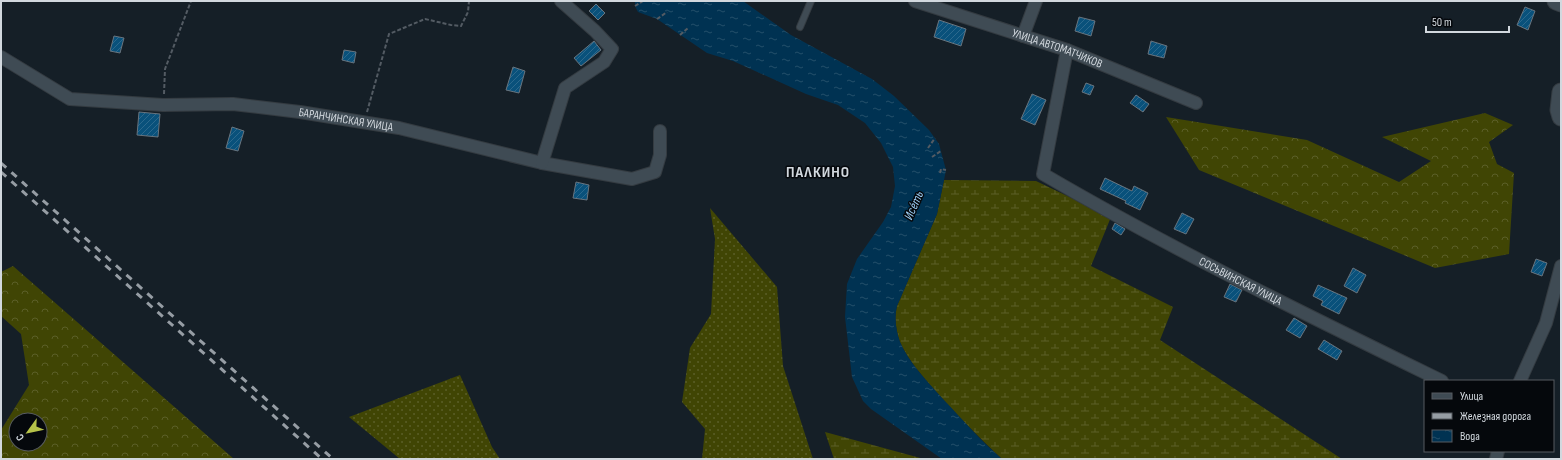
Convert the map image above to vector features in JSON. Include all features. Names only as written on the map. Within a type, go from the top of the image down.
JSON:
[{"type":"street","points":[[542,163],[565,88],[604,62],[612,49],[595,31],[561,1]]},
{"type":"street","name":"УЛИЦА АВТОМАТЧИКОВ","points":[[915,1],[1067,50],[1196,103]]},
{"type":"street","points":[[1023,36],[1036,1]]},
{"type":"street","points":[[1556,1],[1561,3]]},
{"type":"street","name":"СОСЬВИНСКАЯ УЛИЦА","points":[[1067,50],[1043,174],[1118,218],[1240,283],[1440,380]]},
{"type":"street","name":"БАРАНЧИНСКАЯ УЛИЦА","points":[[1,57],[70,99],[163,105],[233,104],[364,122],[399,128],[542,163],[632,179],[655,172],[660,155],[660,131]]},
{"type":"street","points":[[1561,92],[1559,110],[1561,117]]},
{"type":"street","points":[[1520,380],[1546,323],[1561,266]]},
{"type":"lane","points":[[800,27],[811,1]]},
{"type":"path","points":[[163,105],[165,68],[190,1]]},
{"type":"path","points":[[364,122],[374,93],[389,34],[425,19],[451,26],[461,26],[468,12],[469,1]]},
{"type":"path","points":[[635,6],[643,1]]},
{"type":"path","points":[[657,19],[667,12]]},
{"type":"path","points":[[680,35],[688,28]]},
{"type":"path","points":[[928,148],[935,138]]},
{"type":"path","points":[[932,157],[941,151]]},
{"type":"path","points":[[940,173],[941,169],[946,170]]},
{"type":"green space","points":[[1485,113],[1513,125],[1489,142],[1497,164],[1514,173],[1509,254],[1435,268],[1199,170],[1166,117],[1307,140],[1399,182],[1431,161],[1382,137]]},
{"type":"green space","points":[[944,180],[1036,181],[1111,217],[1091,266],[1173,307],[1160,340],[1342,459],[1002,459],[940,396],[918,370],[908,357],[900,342],[897,329],[897,306],[937,214]]},
{"type":"green space","points":[[710,208],[777,287],[783,366],[813,459],[702,459],[705,429],[682,402],[690,348],[711,314],[715,239]]},
{"type":"green space","points":[[13,266],[234,459],[1,459],[1,430],[8,419],[8,452],[48,452],[48,412],[12,412],[29,385],[21,334],[1,316],[1,272]]},
{"type":"green space","points":[[460,375],[492,447],[500,459],[400,459],[349,417]]},
{"type":"green space","points":[[825,432],[924,459],[834,459]]},
{"type":"water","name":"Исе́ть","points":[[635,1],[743,1],[791,35],[872,79],[894,96],[929,130],[939,144],[946,170],[937,214],[897,306],[897,333],[904,350],[919,372],[971,429],[1002,459],[942,459],[871,409],[863,401],[852,377],[845,317],[847,284],[857,259],[883,222],[891,207],[895,186],[893,167],[881,143],[865,123],[838,105],[806,94],[733,61],[707,53],[657,19],[638,12],[635,6]]},
{"type":"building","points":[[596,4],[605,13],[598,20],[589,11]]},
{"type":"building","points":[[1525,7],[1535,11],[1528,30],[1517,25]]},
{"type":"building","points":[[1079,17],[1095,21],[1091,36],[1075,31]]},
{"type":"building","points":[[939,20],[966,29],[961,46],[934,37]]},
{"type":"building","points":[[114,36],[124,38],[120,53],[110,51]]},
{"type":"building","points":[[594,41],[601,50],[581,66],[574,58]]},
{"type":"building","points":[[1151,41],[1167,46],[1164,58],[1148,54]]},
{"type":"building","points":[[344,50],[356,52],[354,63],[342,60]]},
{"type":"building","points":[[513,67],[525,71],[519,93],[506,90]]},
{"type":"building","points":[[1086,83],[1094,86],[1090,95],[1082,92]]},
{"type":"building","points":[[1032,94],[1046,100],[1035,125],[1021,119]]},
{"type":"building","points":[[1136,95],[1149,104],[1143,112],[1130,103]]},
{"type":"building","points":[[139,112],[160,114],[158,137],[137,135]]},
{"type":"building","points":[[232,127],[244,131],[238,151],[226,148]]},
{"type":"building","points":[[1105,178],[1132,191],[1134,186],[1148,193],[1140,210],[1125,203],[1126,201],[1100,189]]},
{"type":"building","points":[[576,182],[589,185],[587,200],[573,198]]},
{"type":"building","points":[[1182,213],[1194,219],[1186,234],[1174,229]]},
{"type":"building","points":[[1115,223],[1125,229],[1121,235],[1112,229]]},
{"type":"building","points":[[1536,259],[1547,263],[1542,276],[1531,272]]},
{"type":"building","points":[[1353,268],[1366,275],[1357,293],[1344,286]]},
{"type":"building","points":[[1230,284],[1242,290],[1236,302],[1224,297]]},
{"type":"building","points":[[1318,285],[1347,298],[1339,314],[1321,305],[1323,301],[1313,296]]},
{"type":"building","points":[[1294,318],[1307,326],[1300,338],[1286,330]]},
{"type":"building","points":[[1324,340],[1342,351],[1337,360],[1318,349]]},
{"type":"railway","points":[[1,163],[333,459]]},
{"type":"railway","points":[[1,172],[322,459]]},
{"type":"district","name":"ПАЛКИНО","points":[[818,171]]}]
